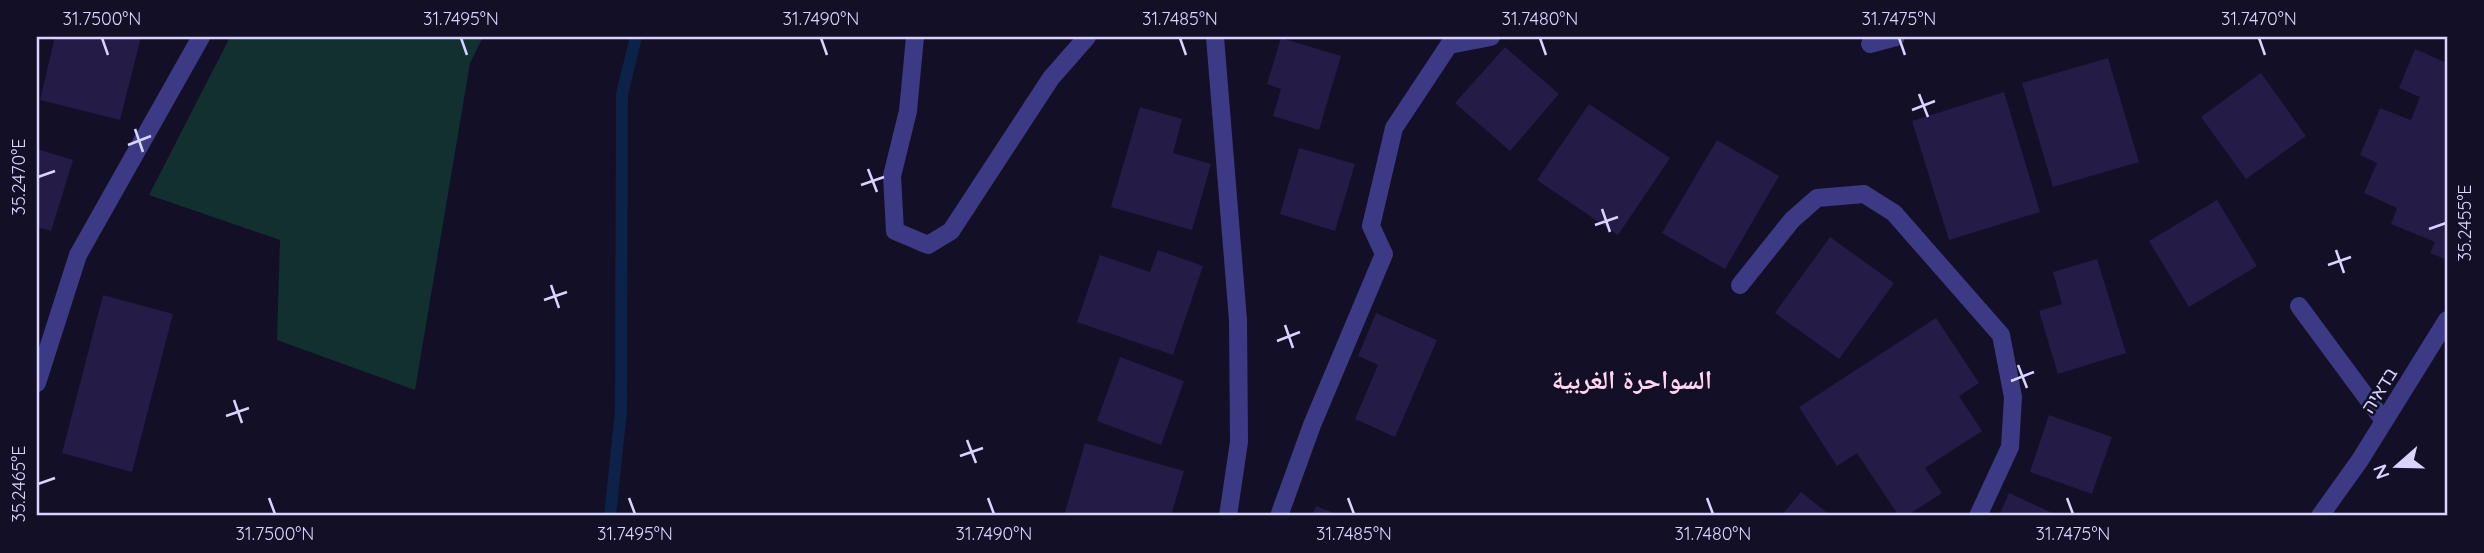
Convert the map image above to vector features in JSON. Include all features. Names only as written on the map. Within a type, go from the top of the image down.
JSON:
[{"type":"street","points":[[37,383],[78,255],[201,37]]},
{"type":"street","points":[[915,37],[908,111],[892,176],[895,231],[928,245],[951,231],[1051,78],[1087,37]]},
{"type":"street","points":[[1215,37],[1238,320],[1239,442],[1228,516]]},
{"type":"street","points":[[1279,516],[1312,425],[1384,254],[1371,226],[1394,128],[1449,45],[1491,37]]},
{"type":"street","points":[[1870,44],[1896,37]]},
{"type":"street","points":[[1740,285],[1791,220],[1817,198],[1864,194],[1894,213],[2001,335],[2013,397],[2010,447],[1978,516]]},
{"type":"street","points":[[2299,306],[2384,421]]},
{"type":"street","name":"בדאיה","points":[[2320,516],[2360,460],[2447,320]]},
{"type":"green space","points":[[230,37],[483,37],[470,63],[415,390],[277,340],[280,240],[149,195]]},
{"type":"building","points":[[55,37],[141,37],[120,120],[40,100]]},
{"type":"building","points":[[1281,38],[1341,56],[1319,130],[1273,116],[1281,89],[1267,84]]},
{"type":"building","points":[[1505,47],[1559,94],[1510,151],[1455,103]]},
{"type":"building","points":[[2415,49],[2447,63],[2447,260],[2430,253],[2435,242],[2391,224],[2397,208],[2364,193],[2377,163],[2360,155],[2380,108],[2411,120],[2420,97],[2399,88]]},
{"type":"building","points":[[2108,58],[2139,162],[2053,187],[2022,83]]},
{"type":"building","points":[[2261,73],[2306,136],[2246,179],[2201,117]]},
{"type":"building","points":[[2004,92],[2040,212],[1949,240],[1912,121]]},
{"type":"building","points":[[1589,104],[1670,158],[1618,235],[1537,180]]},
{"type":"building","points":[[1140,107],[1182,119],[1173,153],[1211,164],[1192,230],[1111,207]]},
{"type":"building","points":[[1717,140],[1779,176],[1725,269],[1662,233]]},
{"type":"building","points":[[1299,148],[1355,164],[1335,231],[1280,214]]},
{"type":"building","points":[[37,149],[73,160],[51,231],[37,227]]},
{"type":"building","points":[[2217,200],[2257,266],[2189,307],[2149,241]]},
{"type":"building","points":[[1830,237],[1894,283],[1839,359],[1775,313]]},
{"type":"building","points":[[1158,250],[1203,266],[1173,355],[1077,322],[1100,255],[1150,272]]},
{"type":"building","points":[[2097,259],[2126,353],[2058,374],[2039,311],[2062,304],[2053,272]]},
{"type":"building","points":[[103,295],[173,314],[132,472],[62,453]]},
{"type":"building","points":[[1376,313],[1437,340],[1395,437],[1355,419],[1378,365],[1358,356]]},
{"type":"building","points":[[1936,318],[1979,383],[1959,396],[1982,431],[1925,468],[1942,493],[1906,516],[1899,516],[1857,453],[1837,466],[1799,407]]},
{"type":"building","points":[[1120,357],[1184,381],[1161,445],[1097,421]]},
{"type":"building","points":[[2049,415],[2112,437],[2092,494],[2030,472]]},
{"type":"building","points":[[1085,443],[1184,471],[1171,516],[1064,516]]},
{"type":"building","points":[[1801,492],[1831,516],[1781,516]]},
{"type":"building","points":[[2009,493],[2059,516],[1999,516]]},
{"type":"building","points":[[1316,506],[1342,516],[1312,516]]},
{"type":"waterway","points":[[610,516],[621,411],[622,94],[636,37]]},
{"type":"district","name":"السواحرة الغربية","points":[[1632,379]]}]
